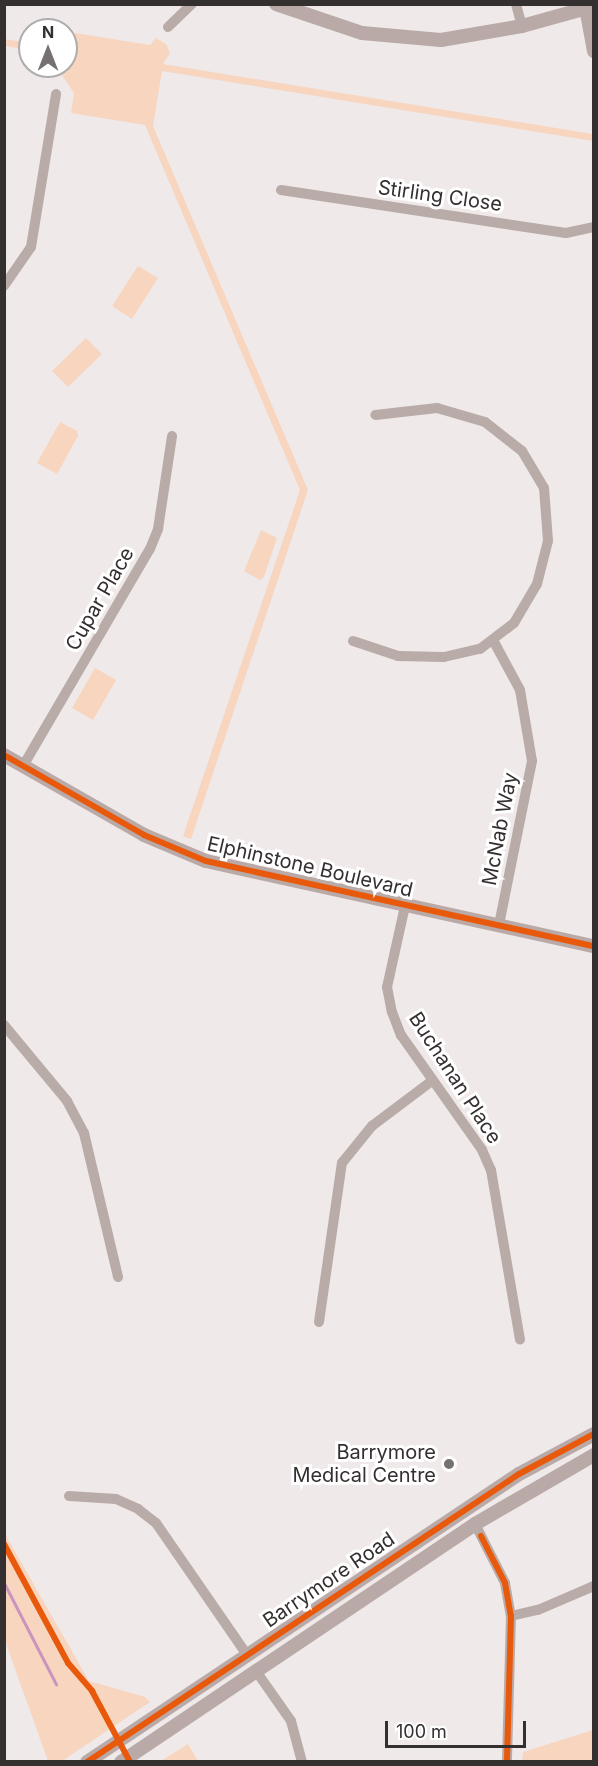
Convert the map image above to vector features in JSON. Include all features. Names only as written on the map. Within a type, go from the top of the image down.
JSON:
[{"type":"street","points":[[168,27],[192,4]]},
{"type":"street","points":[[276,4],[320,21],[398,38],[441,40],[522,26],[585,8],[592,47]]},
{"type":"street","points":[[516,4],[522,26]]},
{"type":"street","points":[[4,286],[31,247],[56,94]]},
{"type":"street","name":"Stirling Close","points":[[281,190],[566,233],[594,227]]},
{"type":"street","points":[[353,641],[398,656],[444,657],[480,649],[514,622],[537,584],[548,542],[544,488],[522,451],[485,422],[437,408],[375,415]]},
{"type":"street","name":"Cupar Place","points":[[23,766],[150,549],[158,530],[172,436]]},
{"type":"street","name":"McNab Way","points":[[493,640],[520,690],[532,761],[499,925]]},
{"type":"street","name":"Elphinstone Boulevard","points":[[4,755],[144,835],[206,861],[594,946]]},
{"type":"street","name":"Buchanan Place","points":[[405,906],[387,987],[401,1035],[482,1150],[491,1170],[520,1340]]},
{"type":"street","points":[[4,1025],[67,1101],[84,1133],[118,1277]]},
{"type":"street","points":[[319,1322],[342,1163],[372,1126],[433,1080]]},
{"type":"street","name":"Barrymore Road","points":[[87,1761],[519,1474],[594,1434]]},
{"type":"street","name":"Barrymore Road","points":[[121,1761],[475,1524],[594,1455]]},
{"type":"street","points":[[69,1496],[116,1499],[138,1509],[156,1523],[291,1721],[302,1761]]},
{"type":"street","points":[[466,1509],[505,1583],[511,1616],[507,1761]]},
{"type":"street","points":[[511,1616],[538,1610],[594,1586]]},
{"type":"shaded area","points":[[78,33],[150,45],[156,38],[166,44],[170,53],[163,64],[593,134],[593,141],[162,71],[153,126],[308,490],[191,839],[183,836],[300,490],[145,125],[71,113],[74,93],[64,78],[78,78]]},
{"type":"shaded area","points":[[4,39],[18,41],[18,48],[5,46]]},
{"type":"shaded area","points":[[138,266],[158,278],[132,319],[112,306]]},
{"type":"shaded area","points":[[86,338],[102,354],[68,387],[52,371]]},
{"type":"shaded area","points":[[60,422],[77,431],[78,436],[57,474],[37,463]]},
{"type":"shaded area","points":[[261,530],[277,538],[264,577],[260,580],[244,571]]},
{"type":"shaded area","points":[[95,668],[116,680],[93,720],[72,708]]},
{"type":"shaded area","points":[[5,1534],[89,1681],[145,1697],[150,1702],[62,1761],[48,1761],[5,1641]]},
{"type":"shaded area","points":[[593,1730],[593,1761],[522,1761],[523,1752]]},
{"type":"shaded area","points":[[188,1744],[198,1761],[161,1761]]},
{"type":"waterway","points":[[4,1583],[56,1684]]},
{"type":"cycle path","points":[[4,755],[144,835],[206,861],[594,946]]},
{"type":"cycle path","points":[[87,1762],[519,1474],[594,1434]]},
{"type":"cycle path","points":[[481,1536],[505,1583],[511,1616],[507,1762]]},
{"type":"cycle path","points":[[4,1544],[68,1663],[92,1691],[130,1762]]},
{"type":"place","name":"Barrymore Medical Centre","points":[[449,1464]]}]
